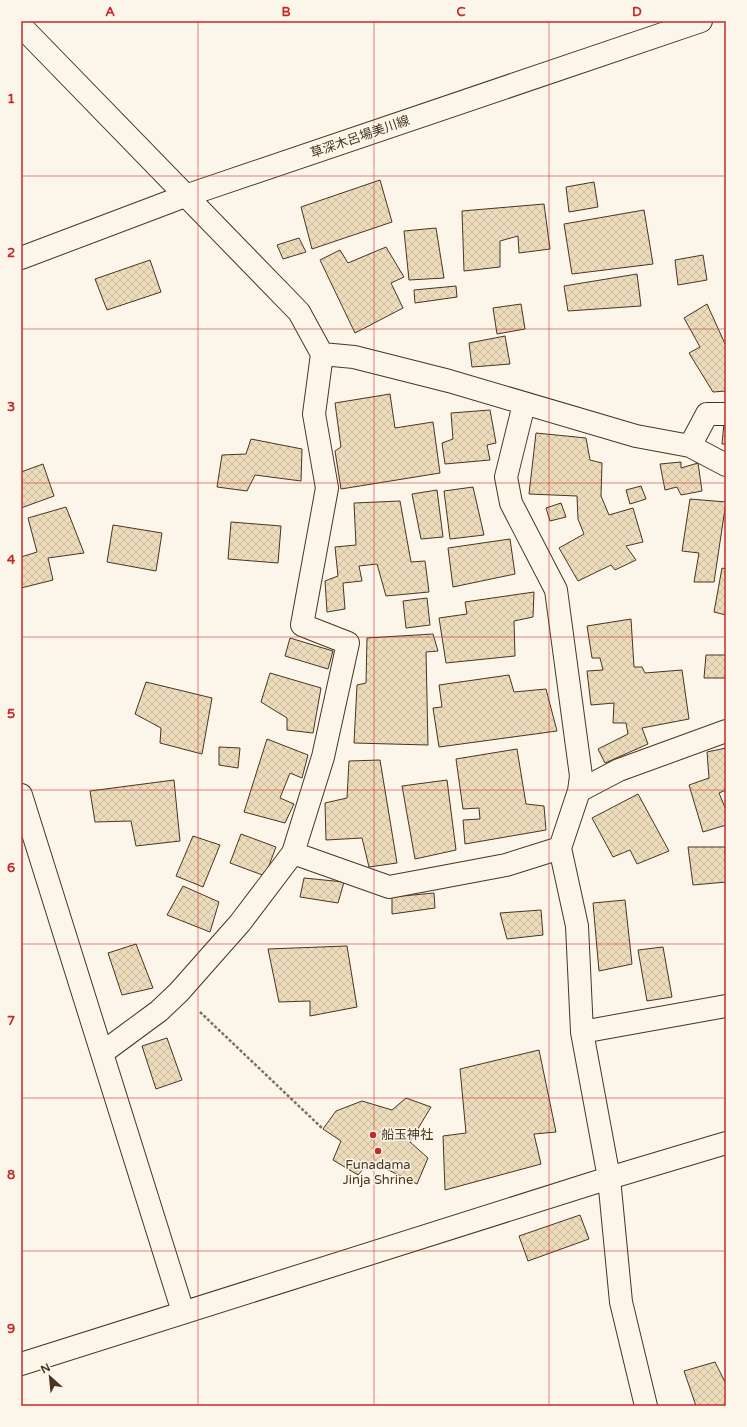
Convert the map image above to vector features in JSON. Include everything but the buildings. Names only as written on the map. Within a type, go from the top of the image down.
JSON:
[{"type":"street","name":"草深木呂場美川線","points":[[21,258],[185,196],[701,21]]},
{"type":"street","points":[[21,26],[299,312],[322,354],[314,414],[327,488],[302,625],[348,643],[323,757],[293,853],[240,924],[180,992],[159,1011],[102,1053]]},
{"type":"street","points":[[322,354],[354,357],[449,381],[636,436],[690,446],[726,465]]},
{"type":"street","points":[[524,404],[506,477],[511,503],[556,590],[581,776],[579,791],[560,848],[577,926],[582,1032],[609,1178],[621,1302],[646,1406]]},
{"type":"street","points":[[690,446],[707,414],[726,414]]},
{"type":"street","points":[[579,791],[619,770],[726,731]]},
{"type":"street","points":[[21,795],[183,1312]]},
{"type":"street","points":[[293,853],[389,887],[506,865],[560,848]]},
{"type":"street","points":[[582,1032],[726,1006]]},
{"type":"street","points":[[21,1364],[609,1178],[726,1143]]},
{"type":"path","points":[[180,992],[323,1129]]},
{"type":"place","name":"船玉神社","points":[[373,1135]]},
{"type":"place","name":"Funadama Jinja Shrine","points":[[378,1151]]}]
